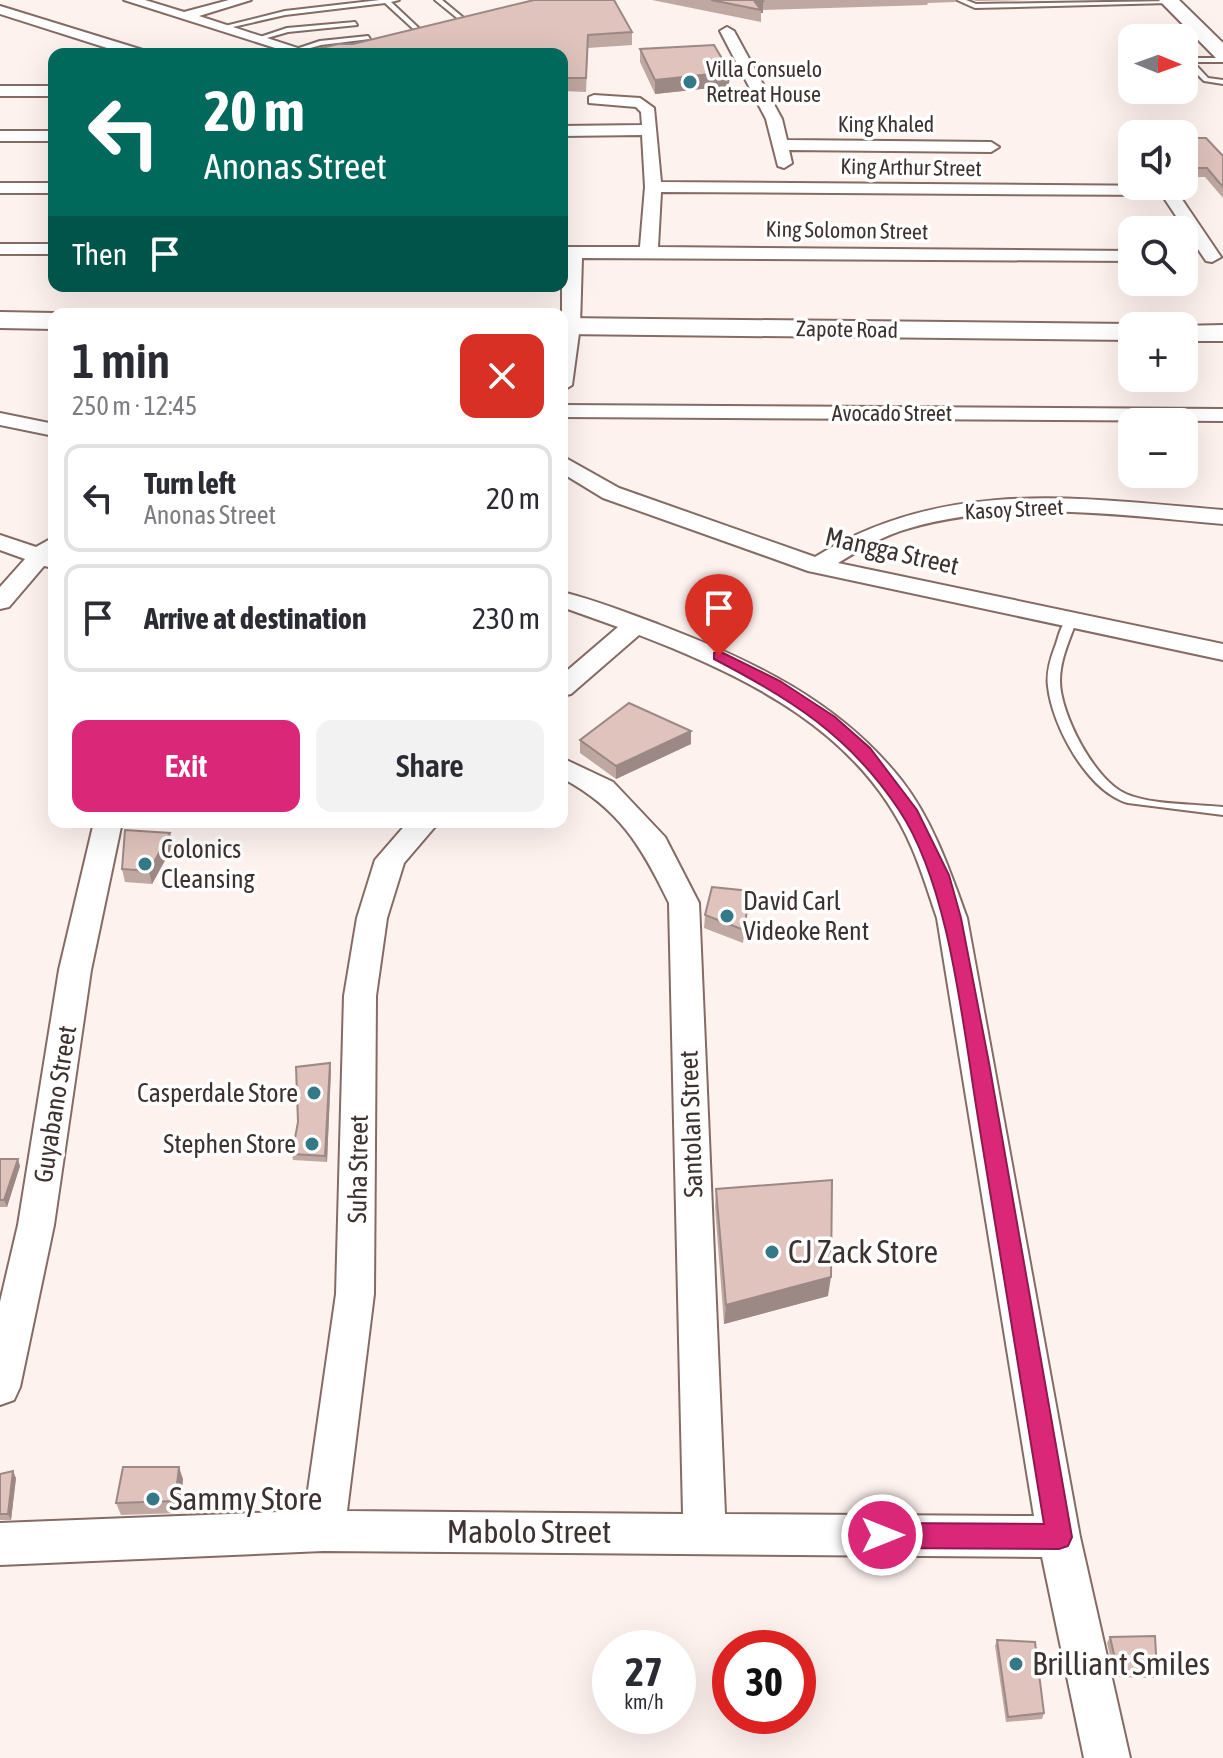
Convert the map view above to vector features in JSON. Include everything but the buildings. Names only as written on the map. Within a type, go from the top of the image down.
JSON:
[{"type":"main road","points":[[1168,1],[1223,57]]},
{"type":"main road","points":[[0,320],[48,321]]},
{"type":"main road","name":"Zapote Road","points":[[568,326],[1118,332]]},
{"type":"main road","points":[[1198,333],[1223,333]]},
{"type":"street","points":[[131,0],[290,48]]},
{"type":"street","points":[[188,15],[235,1]]},
{"type":"street","points":[[0,10],[122,48]]},
{"type":"street","points":[[454,28],[476,23]]},
{"type":"street","points":[[416,36],[438,31]]},
{"type":"street","points":[[727,31],[774,119],[789,188]]},
{"type":"street","points":[[354,48],[374,41]]},
{"type":"street","points":[[0,91],[48,91]]},
{"type":"street","points":[[594,100],[640,103],[649,111],[653,187],[649,252]]},
{"type":"street","points":[[568,131],[649,130]]},
{"type":"street","points":[[0,136],[48,136]]},
{"type":"street","name":"King Khaled","points":[[781,145],[997,162]]},
{"type":"street","name":"King Arthur Street","points":[[653,187],[789,188],[997,162],[1118,181]]},
{"type":"street","points":[[0,188],[48,188]]},
{"type":"street","points":[[1176,200],[1218,257]]},
{"type":"street","points":[[0,249],[48,249]]},
{"type":"street","name":"King Solomon Street","points":[[568,252],[1118,256]]},
{"type":"street","name":"Avocado Street","points":[[568,411],[1223,415]]},
{"type":"street","points":[[0,419],[48,429]]},
{"type":"street","name":"Mangga Street","points":[[568,467],[611,493],[817,566],[1223,652]]},
{"type":"street","name":"Kasoy Street","points":[[817,566],[875,533],[904,522],[950,513],[1052,506],[1223,517]]},
{"type":"street","points":[[0,542],[48,554]]},
{"type":"street","points":[[0,602],[48,555]]},
{"type":"street","points":[[568,601],[702,648],[805,703],[864,751],[886,778],[927,845],[940,875],[957,947],[1059,1537],[1107,1758]]},
{"type":"street","points":[[568,683],[636,625]]},
{"type":"street","name":"Santolan Street","points":[[568,770],[603,788],[655,844],[684,903],[705,1533]]},
{"type":"street","name":"Guyabano Street","points":[[0,1387],[36,1225],[75,970],[107,828]]},
{"type":"street","name":"Suha Street","points":[[323,1531],[355,1294],[360,996],[372,918],[390,860],[419,828]]},
{"type":"street","name":"Mabolo Street","points":[[0,1544],[323,1531],[1059,1537]]},
{"type":"lane","points":[[332,0],[374,41]]},
{"type":"lane","points":[[224,27],[258,17],[396,0]]},
{"type":"lane","points":[[438,0],[476,23]]},
{"type":"lane","points":[[960,0],[975,6],[1168,1]]},
{"type":"lane","points":[[386,1],[416,36]]},
{"type":"lane","points":[[260,38],[287,30],[355,24]]},
{"type":"lane","points":[[310,48],[320,43],[374,41]]},
{"type":"lane","points":[[1198,58],[1223,57]]},
{"type":"lane","points":[[1198,71],[1206,80],[1223,82]]},
{"type":"lane","points":[[1070,622],[1056,660],[1054,686],[1059,706],[1090,770],[1102,785],[1120,797],[1223,811]]},
{"type":"place","name":"Villa Consuelo Retreat House","points":[[690,82]]},
{"type":"place","name":"Colonics Cleansing","points":[[145,864]]},
{"type":"place","name":"David Carl Videoke Rent","points":[[727,916]]},
{"type":"place","name":"Casperdale Store","points":[[314,1093]]},
{"type":"place","name":"Stephen Store","points":[[312,1144]]},
{"type":"place","name":"CJ Zack Store","points":[[772,1252]]},
{"type":"place","name":"Sammy Store","points":[[153,1499]]},
{"type":"place","name":"Brilliant Smiles","points":[[1016,1664]]},
{"type":"route","points":[[719,656],[775,684],[829,720],[864,751],[908,810],[940,875],[952,918],[979,1063],[1059,1537],[882,1535]]}]
